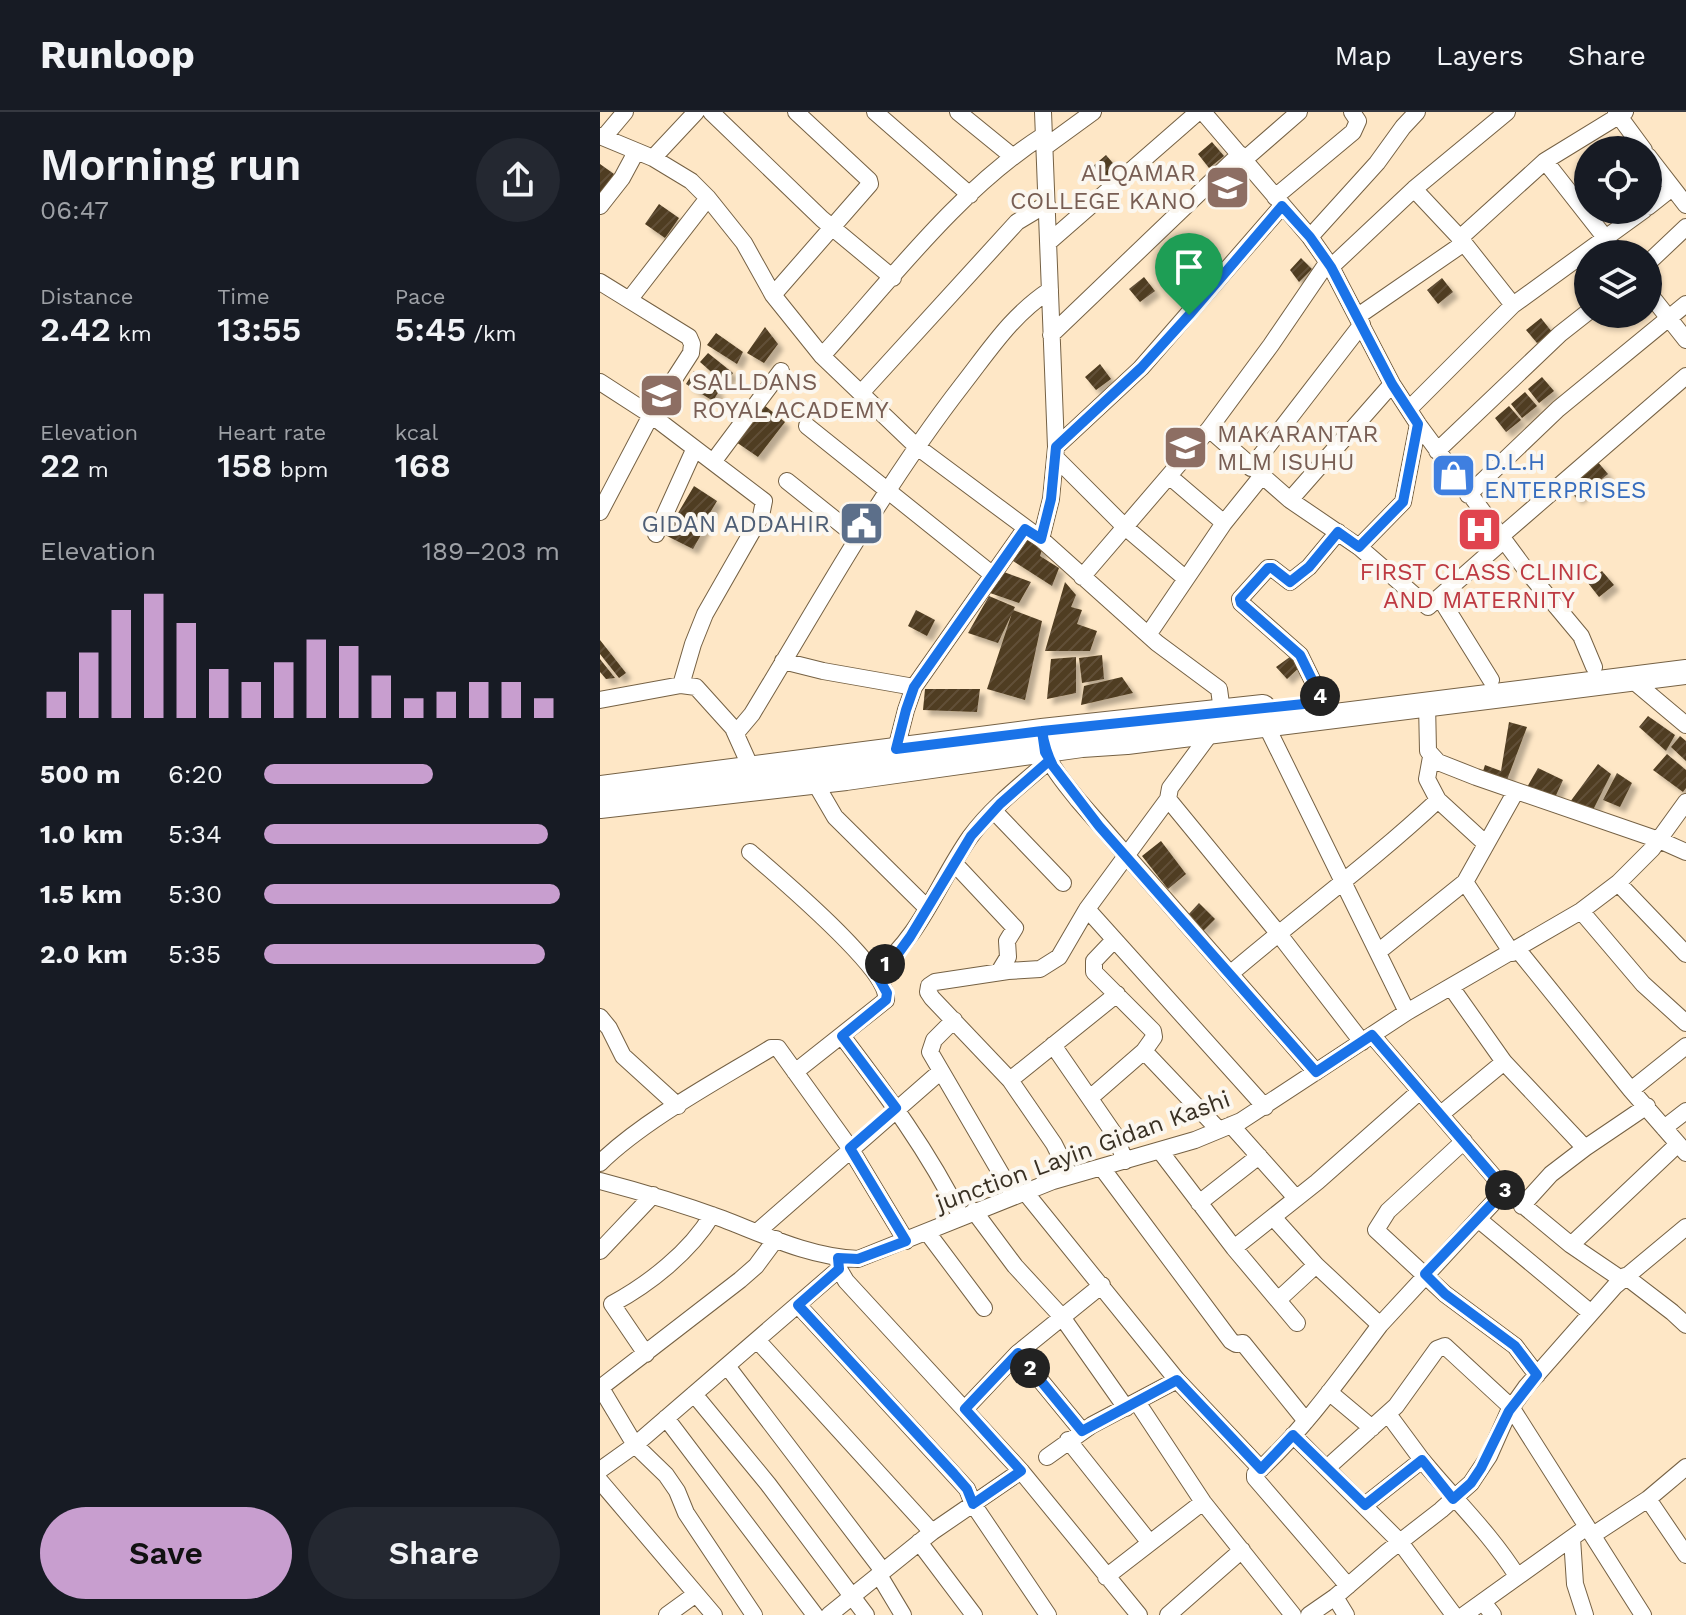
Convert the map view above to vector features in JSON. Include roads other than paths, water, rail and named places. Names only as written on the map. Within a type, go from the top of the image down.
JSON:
[{"type":"main road","points":[[600,806],[814,781],[1046,748],[1323,702],[1686,656]]},
{"type":"main road","points":[[1217,720],[1265,723],[1686,672]]},
{"type":"main road","points":[[600,788],[896,749],[1046,748]]},
{"type":"street","points":[[625,112],[602,136],[653,158],[691,181],[744,243],[773,295],[822,356],[916,446],[1041,539],[1148,635],[1219,689],[1217,720],[1170,788],[1168,799],[1087,909],[1059,957],[1045,968],[931,983],[928,992],[1010,1080],[1054,1144],[1070,1176]]},
{"type":"street","points":[[653,158],[696,112]]},
{"type":"street","points":[[711,112],[832,228],[893,278]]},
{"type":"street","points":[[773,295],[868,189],[869,180],[796,112]]},
{"type":"street","points":[[875,112],[970,195]]},
{"type":"street","points":[[958,112],[1012,156]]},
{"type":"street","points":[[822,356],[970,195],[1042,125],[1093,112]]},
{"type":"street","points":[[1049,242],[1202,112],[1310,237],[1360,320],[1392,384],[1418,424],[1468,495],[1581,636],[1594,667]]},
{"type":"street","points":[[1051,335],[1242,156],[1299,112]]},
{"type":"street","points":[[1055,452],[1141,368],[1279,202],[1353,132],[1358,121],[1352,112]]},
{"type":"street","points":[[1310,237],[1377,163],[1417,112]]},
{"type":"street","points":[[1082,577],[1209,429],[1329,265],[1507,112]]},
{"type":"street","points":[[1148,635],[1360,320],[1462,240],[1545,161],[1620,113],[1635,136]]},
{"type":"street","points":[[1041,539],[1051,499],[1055,452],[1042,125]]},
{"type":"street","points":[[600,206],[622,178],[636,152]]},
{"type":"street","points":[[1545,161],[1606,239]]},
{"type":"street","points":[[1662,175],[1686,205]]},
{"type":"street","points":[[1662,196],[1672,188]]},
{"type":"street","points":[[1414,189],[1462,240],[1513,305]]},
{"type":"street","points":[[629,300],[708,198]]},
{"type":"street","points":[[861,393],[1017,222],[1047,204]]},
{"type":"street","points":[[1409,409],[1513,305],[1625,224]]},
{"type":"street","points":[[1662,250],[1686,227]]},
{"type":"street","points":[[600,282],[689,337],[692,344],[691,353],[651,415],[600,510]]},
{"type":"street","points":[[736,733],[752,714],[885,491],[916,446],[1016,316],[1050,290]]},
{"type":"street","points":[[1468,495],[1558,409],[1686,304]]},
{"type":"street","points":[[1662,309],[1686,340]]},
{"type":"street","points":[[1437,451],[1574,323]]},
{"type":"street","points":[[713,462],[781,371]]},
{"type":"street","points":[[1209,429],[1290,500],[1359,547],[1428,607],[1686,376]]},
{"type":"street","points":[[600,382],[651,415],[764,501],[761,516],[705,614],[681,685]]},
{"type":"street","points":[[1290,500],[1392,384]]},
{"type":"street","points":[[1359,547],[1403,502],[1418,424]]},
{"type":"street","points":[[807,426],[993,575]]},
{"type":"street","points":[[656,534],[694,450]]},
{"type":"street","points":[[1055,452],[1125,527],[1186,579]]},
{"type":"street","points":[[1169,476],[1224,523]]},
{"type":"street","points":[[787,481],[857,537]]},
{"type":"street","points":[[896,749],[914,687],[1025,529]]},
{"type":"street","points":[[1323,702],[1300,655],[1240,599],[1268,568],[1290,582],[1309,567],[1338,532]]},
{"type":"street","points":[[1440,598],[1491,680]]},
{"type":"street","points":[[783,661],[836,674],[914,687]]},
{"type":"street","points":[[1630,678],[1686,725]]},
{"type":"street","points":[[600,700],[681,685],[696,687],[736,733],[751,768]]},
{"type":"street","points":[[1427,703],[1428,751],[1438,762],[1686,852]]},
{"type":"street","points":[[1265,723],[1407,1012]]},
{"type":"street","points":[[875,972],[897,955],[971,836],[1046,748],[1078,800],[1316,1072]]},
{"type":"street","points":[[1431,757],[1427,779],[1438,800],[1486,844]]},
{"type":"street","points":[[814,781],[835,817],[927,908]]},
{"type":"street","points":[[1378,952],[1465,882],[1516,791]]},
{"type":"street","points":[[1168,799],[1367,1038],[1441,1114],[1505,1190],[1571,1245],[1672,1312],[1686,1325]]},
{"type":"street","points":[[1230,974],[1399,837],[1438,800]]},
{"type":"street","name":"junction Layin Gidan Kashi","points":[[600,1181],[712,1215],[838,1264],[858,1259],[1070,1176],[1160,1151],[1225,1128],[1265,1107],[1407,1012],[1581,911],[1618,883],[1659,840],[1686,802]]},
{"type":"street","points":[[994,811],[1063,883]]},
{"type":"street","points":[[750,852],[812,907],[875,972],[887,993],[886,1000],[795,1072]]},
{"type":"street","points":[[954,863],[1015,928],[1007,941],[1008,957],[999,972]]},
{"type":"street","points":[[1465,882],[1515,951],[1682,1148],[1571,1245]]},
{"type":"street","points":[[1618,883],[1686,954]]},
{"type":"street","points":[[1087,909],[1265,1107]]},
{"type":"street","points":[[1581,911],[1643,984],[1686,1023]]},
{"type":"street","points":[[1090,1098],[1144,1051],[1154,1037],[1153,1031],[1094,972],[1094,961],[1114,940]]},
{"type":"street","points":[[1451,987],[1504,1062],[1585,1148]]},
{"type":"street","points":[[1010,1080],[1117,994]]},
{"type":"street","points":[[600,1017],[623,1056],[678,1106]]},
{"type":"street","points":[[954,1020],[930,1046],[930,1052],[1020,1194],[1102,1285],[1177,1380],[1261,1469]]},
{"type":"street","points":[[842,1036],[896,1108],[968,1214],[1062,1317],[1293,1615]]},
{"type":"street","points":[[1053,1045],[1115,1135],[1125,1161]]},
{"type":"street","points":[[1631,1090],[1686,1046]]},
{"type":"street","points":[[600,1163],[617,1147],[678,1106],[774,1047],[780,1050],[850,1148],[906,1241]]},
{"type":"street","points":[[1144,1051],[1259,1156],[1296,1198]]},
{"type":"street","points":[[1441,1114],[1504,1062]]},
{"type":"street","points":[[757,1232],[941,1071]]},
{"type":"street","points":[[1234,1248],[1420,1091]]},
{"type":"street","points":[[1522,1206],[1551,1174],[1647,1106]]},
{"type":"street","points":[[1664,1128],[1686,1111]]},
{"type":"street","points":[[1464,1141],[1388,1211],[1376,1227],[1382,1237],[1445,1294],[1515,1346],[1537,1375]]},
{"type":"street","points":[[1160,1151],[1234,1248],[1297,1323]]},
{"type":"street","points":[[1199,1203],[1259,1156]]},
{"type":"street","points":[[1102,1168],[1231,1341],[1243,1343],[1306,1421]]},
{"type":"street","points":[[1348,1586],[1255,1478],[1255,1474],[1306,1421],[1380,1325],[1505,1190]]},
{"type":"street","points":[[600,1251],[653,1195]]},
{"type":"street","points":[[646,1354],[606,1308],[630,1294],[692,1244],[712,1215]]},
{"type":"street","points":[[1273,1217],[1316,1265],[1380,1325]]},
{"type":"street","points":[[1478,1219],[1591,1313]]},
{"type":"street","points":[[1309,1615],[1335,1597],[1471,1483],[1489,1456],[1511,1407],[1537,1375],[1623,1278],[1686,1227]]},
{"type":"street","points":[[927,1232],[984,1308]]},
{"type":"street","points":[[754,1615],[686,1513],[677,1491],[666,1475],[635,1445],[600,1388],[756,1266],[776,1239]]},
{"type":"street","points":[[600,1470],[635,1445],[798,1305],[838,1264],[846,1281],[1021,1471],[1139,1615]]},
{"type":"street","points":[[1278,1300],[1316,1265]]},
{"type":"street","points":[[965,1409],[1018,1353],[1102,1285]]},
{"type":"street","points":[[798,1305],[967,1489],[973,1504],[1048,1615]]},
{"type":"street","points":[[757,1340],[926,1537],[974,1615]]},
{"type":"street","points":[[1328,1467],[1396,1406],[1440,1346],[1445,1346],[1511,1407],[1643,1615]]},
{"type":"street","points":[[1018,1353],[1150,1543]]},
{"type":"street","points":[[727,1366],[881,1573],[903,1615]]},
{"type":"street","points":[[1047,1457],[1075,1435],[1177,1380]]},
{"type":"street","points":[[1329,1392],[1372,1428]]},
{"type":"street","points":[[694,1394],[768,1484],[866,1615]]},
{"type":"street","points":[[1388,1414],[1453,1499],[1499,1548],[1517,1576]]},
{"type":"street","points":[[666,1418],[815,1615]]},
{"type":"street","points":[[1293,1435],[1400,1542],[1454,1615]]},
{"type":"street","points":[[1365,1505],[1422,1460]]},
{"type":"street","points":[[1464,1615],[1488,1609],[1517,1576],[1572,1538],[1648,1499],[1686,1467]]},
{"type":"street","points":[[829,1615],[926,1537],[1021,1471]]},
{"type":"street","points":[[600,1481],[714,1615]]},
{"type":"street","points":[[1648,1499],[1686,1555]]},
{"type":"street","points":[[1106,1577],[1203,1502]]},
{"type":"street","points":[[1572,1538],[1575,1584],[1585,1615]]},
{"type":"street","points":[[1168,1615],[1242,1550]]},
{"type":"street","points":[[667,1615],[696,1594]]},
{"type":"street","points":[[1335,1597],[1346,1615]]},
{"type":"place","name":"ALQAMAR COLLEGE KANO","points":[[1227,187]]},
{"type":"place","name":"SALLDANS ROYAL ACADEMY","points":[[661,396]]},
{"type":"place","name":"MAKARANTAR MLM ISUHU","points":[[1186,448]]},
{"type":"place","name":"D.L.H ENTERPRISES","points":[[1453,476]]},
{"type":"place","name":"GIDAN ADDAHIR","points":[[861,524]]},
{"type":"place","name":"FIRST CLASS CLINIC AND MATERNITY","points":[[1479,530]]}]
